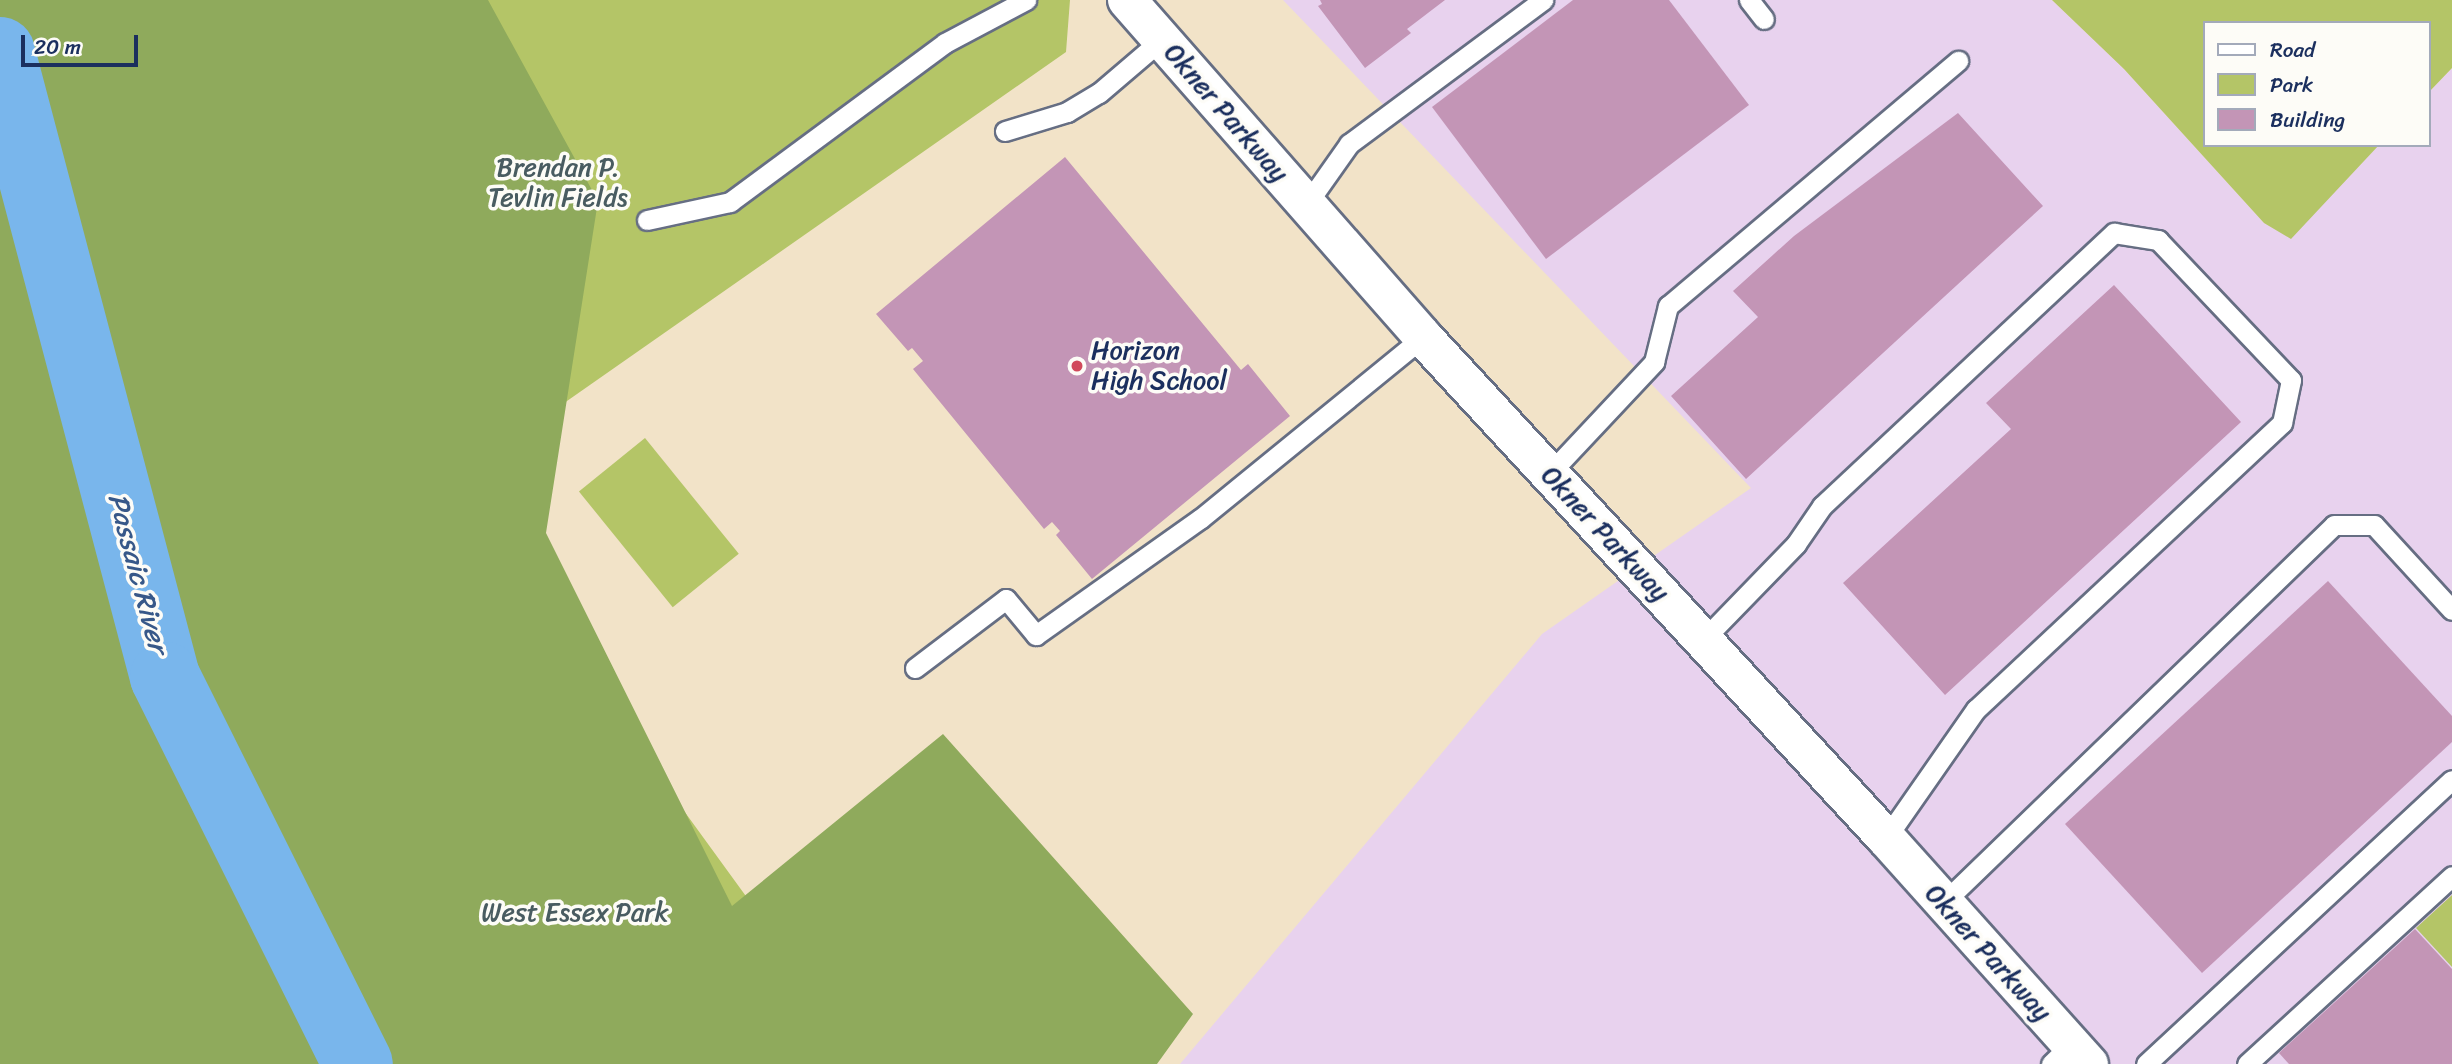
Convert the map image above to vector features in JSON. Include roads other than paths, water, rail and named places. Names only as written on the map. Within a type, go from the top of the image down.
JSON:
[{"type":"street","name":"Okner Parkway","points":[[1128,0],[1423,337],[1886,838],[2070,1058]]},
{"type":"lane","points":[[647,220],[730,202],[945,43],[1026,0]]},
{"type":"lane","points":[[1306,205],[1349,144],[1543,0]]},
{"type":"lane","points":[[1749,0],[1764,19]]},
{"type":"lane","points":[[1005,131],[1067,112],[1099,93],[1161,40]]},
{"type":"lane","points":[[1549,474],[1654,362],[1668,306],[1958,61]]},
{"type":"lane","points":[[1703,640],[1796,544],[1822,506],[2114,233],[2158,240],[2291,380],[2282,423],[1976,709],[1886,838]]},
{"type":"lane","points":[[915,668],[1006,599],[1036,635],[1200,519],[1423,337]]},
{"type":"lane","points":[[1942,904],[2334,525],[2374,525],[2452,610]]},
{"type":"lane","points":[[2146,1064],[2452,780]]},
{"type":"lane","points":[[2247,1064],[2452,876]]},
{"type":"waterway","name":"Passaic River","points":[[0,52],[165,677],[358,1064]]},
{"type":"place","name":"Horizon High School","points":[[1077,366]]},
{"type":"park label","name":"Brendan P. Tevlin Fields","points":[[558,183]]},
{"type":"park label","name":"West Essex Park","points":[[575,913]]}]
